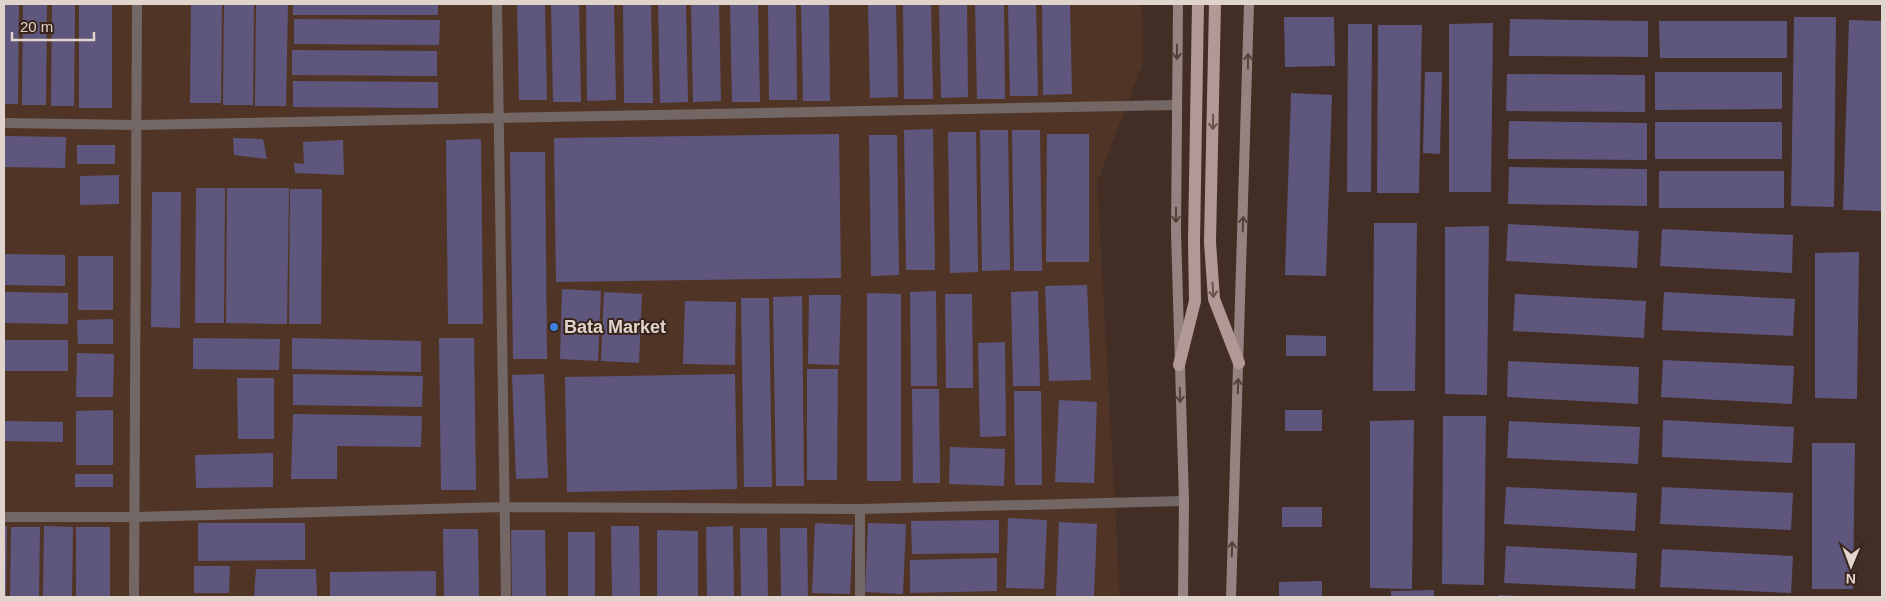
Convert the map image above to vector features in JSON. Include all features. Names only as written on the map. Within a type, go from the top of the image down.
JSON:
[{"type":"main road","points":[[1178,4],[1176,232],[1184,501],[1183,597]]},
{"type":"main road","points":[[1179,365],[1195,301],[1194,241],[1198,4]]},
{"type":"main road","points":[[1215,4],[1210,242],[1214,299],[1239,363]]},
{"type":"main road","points":[[1231,597],[1249,4]]},
{"type":"lane","points":[[134,597],[137,4]]},
{"type":"lane","points":[[497,4],[506,597]]},
{"type":"lane","points":[[4,124],[137,125],[1177,105]]},
{"type":"lane","points":[[4,518],[134,517],[504,507],[860,509],[1184,501]]},
{"type":"lane","points":[[860,509],[860,597]]},
{"type":"shaded area","name":"Bata Market","points":[[4,4],[1142,4],[1143,63],[1097,182],[1120,597],[4,597]]},
{"type":"building","points":[[4,4],[19,4],[18,104],[4,104]]},
{"type":"building","points":[[23,4],[47,4],[46,105],[22,105]]},
{"type":"building","points":[[52,4],[75,4],[74,106],[51,106]]},
{"type":"building","points":[[79,4],[112,4],[112,108],[79,108]]},
{"type":"building","points":[[191,4],[222,4],[221,103],[190,103]]},
{"type":"building","points":[[224,4],[254,4],[253,105],[223,105]]},
{"type":"building","points":[[256,4],[288,4],[286,106],[255,106]]},
{"type":"building","points":[[293,4],[438,4],[438,15],[293,15]]},
{"type":"building","points":[[517,4],[545,4],[547,100],[519,100]]},
{"type":"building","points":[[551,4],[579,4],[581,102],[553,102]]},
{"type":"building","points":[[586,4],[614,4],[616,100],[587,101]]},
{"type":"building","points":[[623,4],[651,4],[653,103],[624,103]]},
{"type":"building","points":[[658,4],[686,4],[688,102],[660,103]]},
{"type":"building","points":[[691,4],[719,4],[721,101],[693,102]]},
{"type":"building","points":[[730,4],[758,4],[760,102],[732,102]]},
{"type":"building","points":[[768,4],[796,4],[797,100],[769,100]]},
{"type":"building","points":[[801,4],[829,4],[830,101],[803,101]]},
{"type":"building","points":[[868,4],[896,4],[898,97],[870,98]]},
{"type":"building","points":[[903,4],[931,4],[933,99],[904,99]]},
{"type":"building","points":[[939,4],[967,4],[968,97],[941,98]]},
{"type":"building","points":[[975,4],[1004,4],[1005,99],[977,99]]},
{"type":"building","points":[[1008,4],[1036,4],[1038,96],[1010,96]]},
{"type":"building","points":[[1042,4],[1070,4],[1072,94],[1043,95]]},
{"type":"building","points":[[1284,17],[1334,17],[1335,66],[1285,67]]},
{"type":"building","points":[[1794,17],[1836,17],[1834,207],[1791,206]]},
{"type":"building","points":[[294,19],[440,20],[439,45],[294,44]]},
{"type":"building","points":[[1510,19],[1648,21],[1648,57],[1509,56]]},
{"type":"building","points":[[1849,20],[1882,21],[1882,211],[1843,210]]},
{"type":"building","points":[[1659,21],[1787,21],[1787,58],[1660,58]]},
{"type":"building","points":[[1493,23],[1491,192],[1449,192],[1449,24]]},
{"type":"building","points":[[1348,24],[1372,24],[1371,192],[1347,192]]},
{"type":"building","points":[[1378,25],[1422,25],[1419,193],[1377,193]]},
{"type":"building","points":[[292,50],[437,51],[437,76],[292,75]]},
{"type":"building","points":[[1425,72],[1442,72],[1440,154],[1423,153]]},
{"type":"building","points":[[1655,72],[1782,72],[1782,109],[1655,110]]},
{"type":"building","points":[[1507,74],[1645,75],[1645,112],[1506,111]]},
{"type":"building","points":[[293,81],[438,82],[438,108],[293,107]]},
{"type":"building","points":[[1291,93],[1332,95],[1326,276],[1285,275]]},
{"type":"building","points":[[1509,121],[1647,123],[1647,160],[1508,159]]},
{"type":"building","points":[[1655,122],[1782,122],[1782,159],[1655,159]]},
{"type":"building","points":[[933,129],[935,270],[906,270],[904,130]]},
{"type":"building","points":[[980,130],[1008,130],[1010,270],[982,271]]},
{"type":"building","points":[[1012,130],[1040,130],[1042,271],[1014,271]]},
{"type":"building","points":[[948,132],[976,132],[978,272],[950,273]]},
{"type":"building","points":[[839,134],[841,278],[556,282],[554,138]]},
{"type":"building","points":[[1047,134],[1089,134],[1089,262],[1046,262]]},
{"type":"building","points":[[869,135],[897,135],[899,275],[871,276]]},
{"type":"building","points":[[4,136],[66,137],[65,168],[4,167]]},
{"type":"building","points":[[233,138],[263,139],[267,159],[234,155]]},
{"type":"building","points":[[481,139],[483,324],[448,324],[446,140]]},
{"type":"building","points":[[343,140],[344,175],[295,173],[294,163],[304,164],[303,142]]},
{"type":"building","points":[[77,145],[115,145],[115,164],[77,164]]},
{"type":"building","points":[[510,152],[545,152],[547,359],[513,359]]},
{"type":"building","points":[[1509,167],[1647,169],[1647,206],[1508,204]]},
{"type":"building","points":[[1659,171],[1784,171],[1784,208],[1659,208]]},
{"type":"building","points":[[119,175],[119,204],[80,205],[80,176]]},
{"type":"building","points":[[196,188],[225,188],[224,323],[195,323]]},
{"type":"building","points":[[227,188],[289,188],[287,324],[226,323]]},
{"type":"building","points":[[290,189],[322,189],[321,324],[289,324]]},
{"type":"building","points":[[152,192],[181,192],[180,328],[151,327]]},
{"type":"building","points":[[1374,223],[1417,223],[1415,391],[1373,391]]},
{"type":"building","points":[[1508,224],[1639,231],[1637,268],[1506,261]]},
{"type":"building","points":[[1489,226],[1487,395],[1445,394],[1445,227]]},
{"type":"building","points":[[1662,229],[1793,235],[1792,273],[1660,266]]},
{"type":"building","points":[[1859,252],[1857,399],[1815,398],[1815,253]]},
{"type":"building","points":[[4,254],[65,255],[65,286],[4,285]]},
{"type":"building","points":[[78,256],[113,256],[113,310],[78,310]]},
{"type":"building","points":[[1087,285],[1091,380],[1049,381],[1045,286]]},
{"type":"building","points":[[562,289],[601,291],[598,361],[560,359]]},
{"type":"building","points":[[936,291],[937,386],[911,386],[910,292]]},
{"type":"building","points":[[1038,291],[1040,386],[1013,386],[1011,292]]},
{"type":"building","points":[[4,292],[68,293],[68,324],[4,323]]},
{"type":"building","points":[[604,292],[642,294],[639,363],[601,361]]},
{"type":"building","points":[[1664,292],[1795,299],[1793,336],[1662,330]]},
{"type":"building","points":[[867,293],[901,294],[901,481],[867,481]]},
{"type":"building","points":[[945,294],[972,294],[973,388],[946,388]]},
{"type":"building","points":[[1515,294],[1646,301],[1644,338],[1513,331]]},
{"type":"building","points":[[809,295],[841,295],[839,365],[808,364]]},
{"type":"building","points":[[802,296],[804,486],[776,486],[773,297]]},
{"type":"building","points":[[741,298],[769,298],[772,487],[744,487]]},
{"type":"building","points":[[685,301],[736,302],[735,365],[683,364]]},
{"type":"building","points":[[113,319],[113,344],[78,344],[77,320]]},
{"type":"building","points":[[1286,335],[1326,336],[1326,356],[1286,356]]},
{"type":"building","points":[[193,338],[280,339],[279,370],[193,369]]},
{"type":"building","points":[[292,338],[421,341],[421,372],[292,369]]},
{"type":"building","points":[[439,338],[474,338],[476,490],[441,490]]},
{"type":"building","points":[[4,340],[68,340],[68,371],[4,371]]},
{"type":"building","points":[[1005,342],[1006,436],[980,437],[978,343]]},
{"type":"building","points":[[77,353],[114,354],[113,397],[76,397]]},
{"type":"building","points":[[1663,360],[1794,366],[1792,404],[1661,397]]},
{"type":"building","points":[[1508,361],[1639,367],[1638,404],[1507,397]]},
{"type":"building","points":[[807,369],[838,369],[837,480],[807,480]]},
{"type":"building","points":[[293,374],[423,376],[422,407],[293,405]]},
{"type":"building","points":[[544,374],[548,478],[516,479],[512,375]]},
{"type":"building","points":[[735,374],[737,489],[567,492],[565,377]]},
{"type":"building","points":[[237,378],[274,378],[274,439],[238,439]]},
{"type":"building","points":[[912,389],[939,389],[940,483],[913,483]]},
{"type":"building","points":[[1014,391],[1041,391],[1042,485],[1015,485]]},
{"type":"building","points":[[1059,400],[1097,402],[1094,483],[1055,482]]},
{"type":"building","points":[[113,410],[113,465],[76,465],[76,411]]},
{"type":"building","points":[[1285,410],[1322,410],[1322,431],[1285,431]]},
{"type":"building","points":[[293,414],[422,416],[421,447],[337,446],[337,479],[291,479]]},
{"type":"building","points":[[1443,416],[1486,416],[1484,585],[1442,584]]},
{"type":"building","points":[[1414,420],[1412,589],[1370,588],[1370,421]]},
{"type":"building","points":[[1663,420],[1794,427],[1792,463],[1662,457]]},
{"type":"building","points":[[4,421],[63,422],[63,442],[4,441]]},
{"type":"building","points":[[1509,421],[1640,427],[1638,464],[1507,458]]},
{"type":"building","points":[[1812,443],[1855,443],[1853,589],[1812,589]]},
{"type":"building","points":[[950,447],[1005,449],[1004,486],[949,484]]},
{"type":"building","points":[[273,453],[273,487],[196,488],[195,455]]},
{"type":"building","points":[[75,474],[113,474],[113,487],[75,487]]},
{"type":"building","points":[[1506,487],[1637,493],[1635,531],[1504,524]]},
{"type":"building","points":[[1662,487],[1793,493],[1791,530],[1660,524]]},
{"type":"building","points":[[1282,507],[1322,507],[1322,527],[1282,527]]},
{"type":"building","points":[[1008,518],[1047,520],[1044,589],[1006,588]]},
{"type":"building","points":[[999,520],[999,553],[912,554],[911,521]]},
{"type":"building","points":[[1059,522],[1097,524],[1094,597],[1056,597]]},
{"type":"building","points":[[198,523],[305,523],[305,560],[198,561]]},
{"type":"building","points":[[815,523],[853,525],[850,594],[812,593]]},
{"type":"building","points":[[868,523],[906,524],[903,594],[865,592]]},
{"type":"building","points":[[4,526],[7,526],[6,597],[4,597]]},
{"type":"building","points":[[44,526],[73,527],[72,597],[43,597]]},
{"type":"building","points":[[611,526],[639,526],[640,597],[612,597]]},
{"type":"building","points":[[733,526],[734,597],[707,597],[706,527]]},
{"type":"building","points":[[11,527],[40,527],[39,597],[10,597]]},
{"type":"building","points":[[76,527],[110,527],[110,597],[76,597]]},
{"type":"building","points":[[740,528],[767,528],[768,597],[741,597]]},
{"type":"building","points":[[780,528],[807,528],[808,597],[781,597]]},
{"type":"building","points":[[443,529],[478,529],[479,597],[444,597]]},
{"type":"building","points":[[511,530],[545,530],[546,597],[512,597]]},
{"type":"building","points":[[657,530],[698,531],[698,597],[657,597]]},
{"type":"building","points":[[568,532],[595,532],[595,597],[568,597]]},
{"type":"building","points":[[1506,546],[1637,553],[1635,589],[1504,583]]},
{"type":"building","points":[[1662,549],[1793,556],[1791,593],[1660,587]]},
{"type":"building","points":[[997,558],[997,591],[910,593],[910,560]]},
{"type":"building","points":[[194,566],[230,566],[229,593],[194,593]]},
{"type":"building","points":[[256,569],[316,569],[317,597],[254,597]]},
{"type":"building","points":[[436,571],[436,597],[330,597],[330,572]]},
{"type":"building","points":[[1322,581],[1322,597],[1279,597],[1279,582]]},
{"type":"building","points":[[1434,590],[1434,597],[1391,597],[1391,591]]},
{"type":"building","points":[[1499,595],[1520,596],[1520,597],[1499,597]]},
{"type":"place","name":"Bata Market","points":[[554,327]]}]
